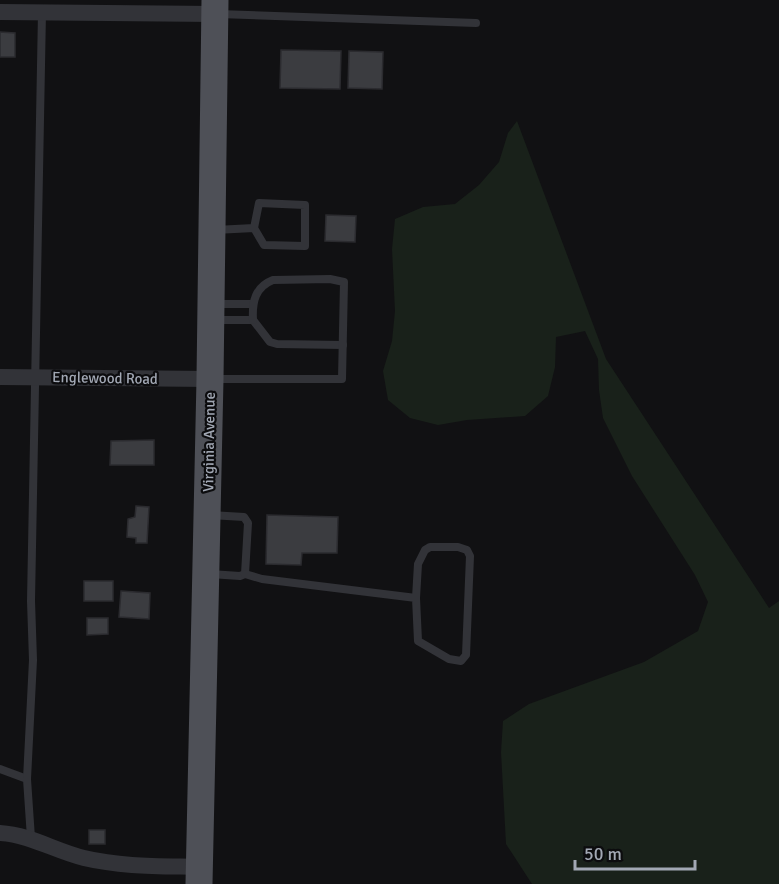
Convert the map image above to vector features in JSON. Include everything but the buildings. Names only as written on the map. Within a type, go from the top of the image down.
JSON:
[{"type":"main road","name":"Virginia Avenue","points":[[200,875],[215,7]]},
{"type":"street","points":[[0,12],[215,7]]},
{"type":"street","name":"Englewood Road","points":[[0,377],[210,379]]},
{"type":"street","points":[[0,833],[31,838],[80,857],[200,875]]},
{"type":"lane","points":[[215,7],[476,22]]},
{"type":"lane","points":[[31,838],[27,779],[33,660],[31,601],[42,12]]},
{"type":"lane","points":[[259,202],[306,205],[305,246],[264,245],[254,228],[259,202]]},
{"type":"lane","points":[[212,230],[254,228]]},
{"type":"lane","points":[[210,379],[342,379],[343,345],[344,282],[330,279],[273,280],[258,291],[252,304],[253,320],[270,342],[343,345]]},
{"type":"lane","points":[[211,312],[252,304]]},
{"type":"lane","points":[[211,312],[253,320]]},
{"type":"lane","points":[[208,515],[244,518],[248,523],[245,574]]},
{"type":"lane","points":[[458,547],[467,550],[470,556],[466,655],[460,661],[449,659],[418,641],[416,598],[418,564],[425,550],[458,547]]},
{"type":"lane","points":[[206,574],[240,576],[245,574],[262,579],[416,598]]},
{"type":"lane","points":[[0,769],[27,779]]},
{"type":"shaded area","points":[[517,121],[606,359],[769,608],[779,601],[779,884],[532,884],[506,844],[501,752],[503,721],[529,704],[644,662],[698,631],[708,602],[695,575],[632,476],[603,418],[598,359],[585,331],[556,337],[555,367],[548,396],[525,416],[467,420],[438,425],[410,418],[388,400],[383,371],[392,341],[395,311],[392,249],[395,219],[423,207],[455,204],[479,185],[499,162],[508,133]]}]
